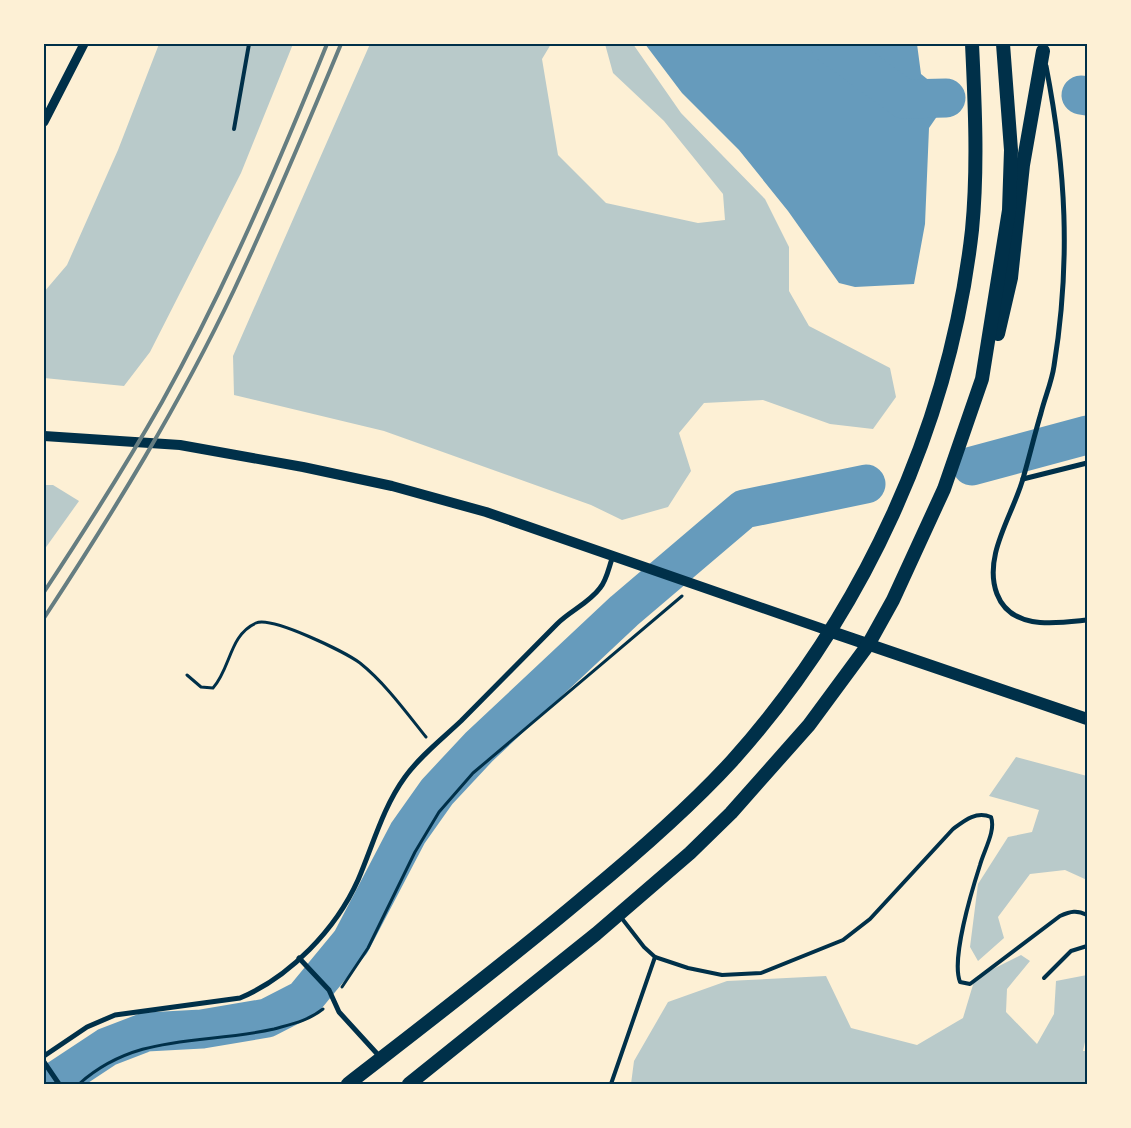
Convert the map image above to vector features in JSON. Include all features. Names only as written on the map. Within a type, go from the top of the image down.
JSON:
[{"type":"highway","points":[[348,1084],[541,933],[625,863],[686,807],[730,763],[772,714],[828,631],[869,564],[901,495],[938,400],[957,315],[972,230],[975,151],[972,44]]},
{"type":"highway","points":[[982,379],[1009,210],[1011,150],[1003,44]]},
{"type":"highway","points":[[409,1084],[619,914],[690,853],[758,784],[814,719],[868,645],[893,600],[944,488],[997,339],[1011,278],[1023,165],[1042,47]]},
{"type":"main road","points":[[44,436],[106,438],[180,445],[303,467],[392,486],[486,512],[868,645],[1087,718]]},
{"type":"street","points":[[44,122],[84,44]]},
{"type":"street","points":[[1042,47],[1058,128],[1063,186],[1064,282],[1054,368],[1023,479],[993,563],[994,582],[998,596],[1011,611],[1024,620],[1043,624],[1087,620]]},
{"type":"street","points":[[1023,479],[1087,463]]},
{"type":"street","points":[[44,1056],[87,1027],[115,1015],[240,998],[260,990],[299,958],[318,939],[357,882],[390,800],[405,776],[433,745],[458,724],[558,623],[602,586],[613,556]]},
{"type":"street","points":[[299,958],[329,990],[340,1012],[381,1058]]},
{"type":"street","points":[[45,1063],[59,1084]]},
{"type":"lane","points":[[234,129],[249,44]]},
{"type":"lane","points":[[619,914],[644,947],[656,957],[688,968],[722,975],[761,973],[843,940],[870,919],[953,829],[967,819],[984,814],[991,817],[994,825],[979,865],[958,954],[960,982],[970,984],[1060,916],[1070,911],[1079,911],[1087,915]]},
{"type":"lane","points":[[1044,978],[1071,951],[1087,946]]},
{"type":"lane","points":[[611,1084],[656,957]]},
{"type":"path","points":[[79,1084],[103,1064],[126,1054],[175,1042],[249,1034],[309,1020],[322,1010],[334,998],[368,948],[415,852],[439,812],[473,773],[691,582]]},
{"type":"path","points":[[187,676],[201,687],[213,688],[222,678],[237,639],[241,634],[257,622],[271,622],[286,626],[358,662],[371,673],[433,745]]},
{"type":"shaded area","points":[[159,44],[293,44],[241,173],[150,352],[124,386],[44,378],[44,292],[67,265],[118,150]]},
{"type":"shaded area","points":[[370,44],[551,44],[542,59],[558,155],[606,203],[698,223],[725,220],[723,194],[664,121],[613,73],[605,44],[633,44],[681,113],[765,199],[789,247],[789,291],[809,326],[890,368],[896,397],[873,429],[830,424],[763,400],[704,403],[679,433],[691,471],[668,507],[622,520],[591,505],[384,431],[234,395],[233,356]]},
{"type":"shaded area","points":[[44,485],[53,485],[79,501],[44,550]]},
{"type":"shaded area","points":[[1016,757],[1087,776],[1087,880],[1065,870],[1030,874],[998,917],[1004,938],[978,961],[970,947],[978,884],[1008,837],[1032,832],[1039,810],[989,796]]},
{"type":"shaded area","points":[[1021,955],[1030,961],[1007,989],[1006,1012],[1037,1044],[1054,1014],[1056,981],[1087,975],[1087,1033],[1083,1051],[1087,1051],[1087,1084],[631,1084],[634,1061],[668,1002],[727,981],[826,976],[851,1028],[917,1045],[963,1018],[975,978]]},
{"type":"water","points":[[645,44],[917,44],[921,74],[937,87],[940,112],[929,128],[925,224],[914,284],[855,287],[839,283],[788,211],[739,150],[682,93]]},
{"type":"waterway","points":[[830,44],[904,99],[946,98]]},
{"type":"waterway","points":[[1081,95],[1087,96]]},
{"type":"waterway","points":[[972,466],[1087,435]]},
{"type":"waterway","points":[[51,1084],[107,1047],[146,1032],[202,1029],[267,1018],[304,999],[351,942],[408,833],[437,792],[479,747],[624,611],[744,509],[866,484]]},
{"type":"railway","points":[[44,592],[90,522],[162,402],[208,315],[290,135],[327,44]]},
{"type":"railway","points":[[44,618],[145,457],[213,333],[276,198],[341,44]]}]
